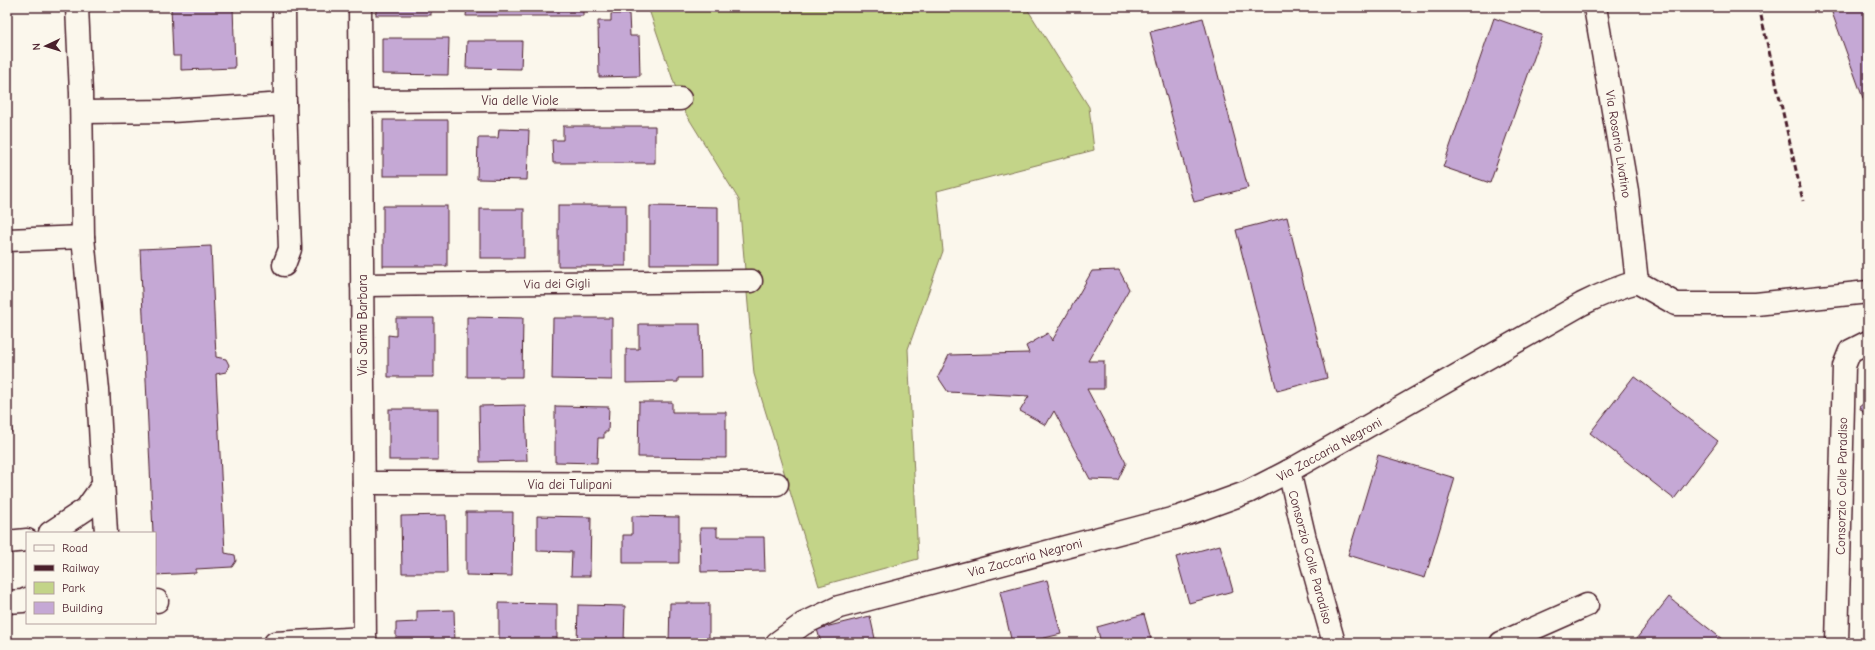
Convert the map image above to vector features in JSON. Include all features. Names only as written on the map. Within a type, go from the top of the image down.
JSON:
[{"type":"street","points":[[77,7],[82,112],[83,237],[98,390],[106,532]]},
{"type":"street","points":[[284,7],[285,104],[290,249],[284,265]]},
{"type":"street","name":"Via Santa Barbara","points":[[360,7],[365,640]]},
{"type":"street","name":"Via Rosario Livatino","points":[[1595,7],[1627,191],[1637,282]]},
{"type":"street","name":"Via delle Viole","points":[[361,101],[680,99]]},
{"type":"street","points":[[82,112],[172,110],[285,104]]},
{"type":"street","points":[[7,240],[83,237]]},
{"type":"street","name":"Via dei Gigli","points":[[362,285],[752,281]]},
{"type":"street","points":[[1637,282],[1676,304],[1756,304],[1868,292]]},
{"type":"street","name":"Via Zaccaria Negroni","points":[[777,643],[799,626],[839,607],[1179,517],[1242,494],[1289,471],[1582,304],[1611,290],[1637,282]]},
{"type":"street","name":"Consorzio Colle Paradiso","points":[[1837,643],[1844,366],[1850,351],[1868,342]]},
{"type":"street","name":"Consorzio Colle Paradiso","points":[[1289,471],[1305,539],[1334,643]]},
{"type":"street","name":"Via dei Tulipani","points":[[364,483],[777,484]]},
{"type":"street","points":[[52,532],[86,509],[103,485]]},
{"type":"street","points":[[7,542],[26,540]]},
{"type":"street","points":[[7,602],[26,600]]},
{"type":"street","points":[[1501,643],[1587,606]]},
{"type":"street","points":[[275,643],[365,640]]},
{"type":"green space","points":[[648,7],[1026,7],[1089,107],[1094,150],[937,191],[943,251],[908,349],[918,559],[819,586],[754,374],[739,200],[683,109]]},
{"type":"building","points":[[171,7],[233,7],[235,68],[181,70],[181,56],[173,56]]},
{"type":"building","points":[[376,7],[431,7],[431,15],[376,15]]},
{"type":"building","points":[[467,7],[583,7],[583,16],[466,16]]},
{"type":"building","points":[[1830,7],[1868,7],[1868,112]]},
{"type":"building","points":[[611,14],[629,14],[630,36],[639,36],[640,76],[599,77],[598,21],[611,21]]},
{"type":"building","points":[[1203,18],[1248,188],[1194,202],[1150,32]]},
{"type":"building","points":[[1494,18],[1542,35],[1490,183],[1443,167]]},
{"type":"building","points":[[382,38],[449,38],[448,75],[382,74]]},
{"type":"building","points":[[467,41],[522,41],[521,69],[466,68]]},
{"type":"building","points":[[383,120],[448,120],[448,176],[383,176]]},
{"type":"building","points":[[563,126],[655,126],[655,163],[553,163],[552,140],[563,140]]},
{"type":"building","points":[[499,129],[529,130],[527,180],[477,179],[478,138],[498,138]]},
{"type":"building","points":[[558,205],[626,205],[626,266],[558,266]]},
{"type":"building","points":[[383,206],[447,206],[447,266],[383,266]]},
{"type":"building","points":[[650,206],[718,207],[718,264],[650,264]]},
{"type":"building","points":[[480,209],[524,209],[524,258],[480,258]]},
{"type":"building","points":[[1287,217],[1327,378],[1277,391],[1236,230]]},
{"type":"building","points":[[211,246],[216,357],[226,359],[229,365],[226,372],[216,374],[225,553],[235,555],[236,561],[232,567],[196,569],[196,573],[156,575],[156,532],[153,532],[140,249]]},
{"type":"building","points":[[1119,270],[1129,289],[1088,361],[1104,361],[1104,389],[1087,389],[1126,463],[1118,480],[1090,479],[1054,411],[1046,425],[1020,411],[1029,396],[948,392],[938,377],[949,355],[1029,353],[1026,346],[1048,333],[1052,341],[1092,271]]},
{"type":"building","points":[[467,317],[523,318],[522,377],[467,377]]},
{"type":"building","points":[[396,318],[434,318],[434,377],[388,377],[388,335],[396,336]]},
{"type":"building","points":[[553,318],[612,318],[612,380],[552,379]]},
{"type":"building","points":[[639,324],[700,324],[701,378],[678,378],[678,382],[626,383],[626,349],[639,349]]},
{"type":"building","points":[[1634,376],[1718,441],[1674,499],[1590,433]]},
{"type":"building","points":[[10,393],[12,432],[7,432],[7,394]]},
{"type":"building","points":[[1868,400],[1868,419],[1859,407]]},
{"type":"building","points":[[639,402],[672,402],[672,412],[726,412],[726,458],[638,457]]},
{"type":"building","points":[[525,405],[527,461],[480,462],[479,406]]},
{"type":"building","points":[[555,406],[609,407],[608,432],[604,432],[604,438],[598,438],[597,463],[555,462]]},
{"type":"building","points":[[389,409],[438,409],[438,460],[389,460]]},
{"type":"building","points":[[1378,455],[1455,478],[1425,578],[1348,555]]},
{"type":"building","points":[[466,512],[513,512],[512,576],[466,575]]},
{"type":"building","points":[[446,515],[447,573],[402,573],[401,516]]},
{"type":"building","points":[[537,516],[591,517],[590,576],[571,576],[572,552],[537,551]]},
{"type":"building","points":[[632,516],[679,517],[679,563],[623,563],[623,535],[632,535]]},
{"type":"building","points":[[700,528],[717,528],[717,537],[764,537],[765,571],[701,572]]},
{"type":"building","points":[[1220,545],[1233,591],[1189,603],[1176,557]]},
{"type":"building","points":[[1047,580],[1061,634],[1024,643],[1012,643],[1000,592]]},
{"type":"building","points":[[1669,597],[1727,643],[1633,643]]},
{"type":"building","points":[[499,603],[557,604],[557,643],[499,643]]},
{"type":"building","points":[[670,603],[709,603],[709,643],[669,643]]},
{"type":"building","points":[[578,605],[625,606],[624,643],[577,643]]},
{"type":"building","points":[[454,610],[455,643],[396,643],[396,623],[417,622],[417,611]]},
{"type":"building","points":[[1144,614],[1152,643],[1101,643],[1097,627]]},
{"type":"building","points":[[870,616],[876,643],[821,643],[817,629]]},
{"type":"railway","points":[[1759,7],[1803,201]]}]
